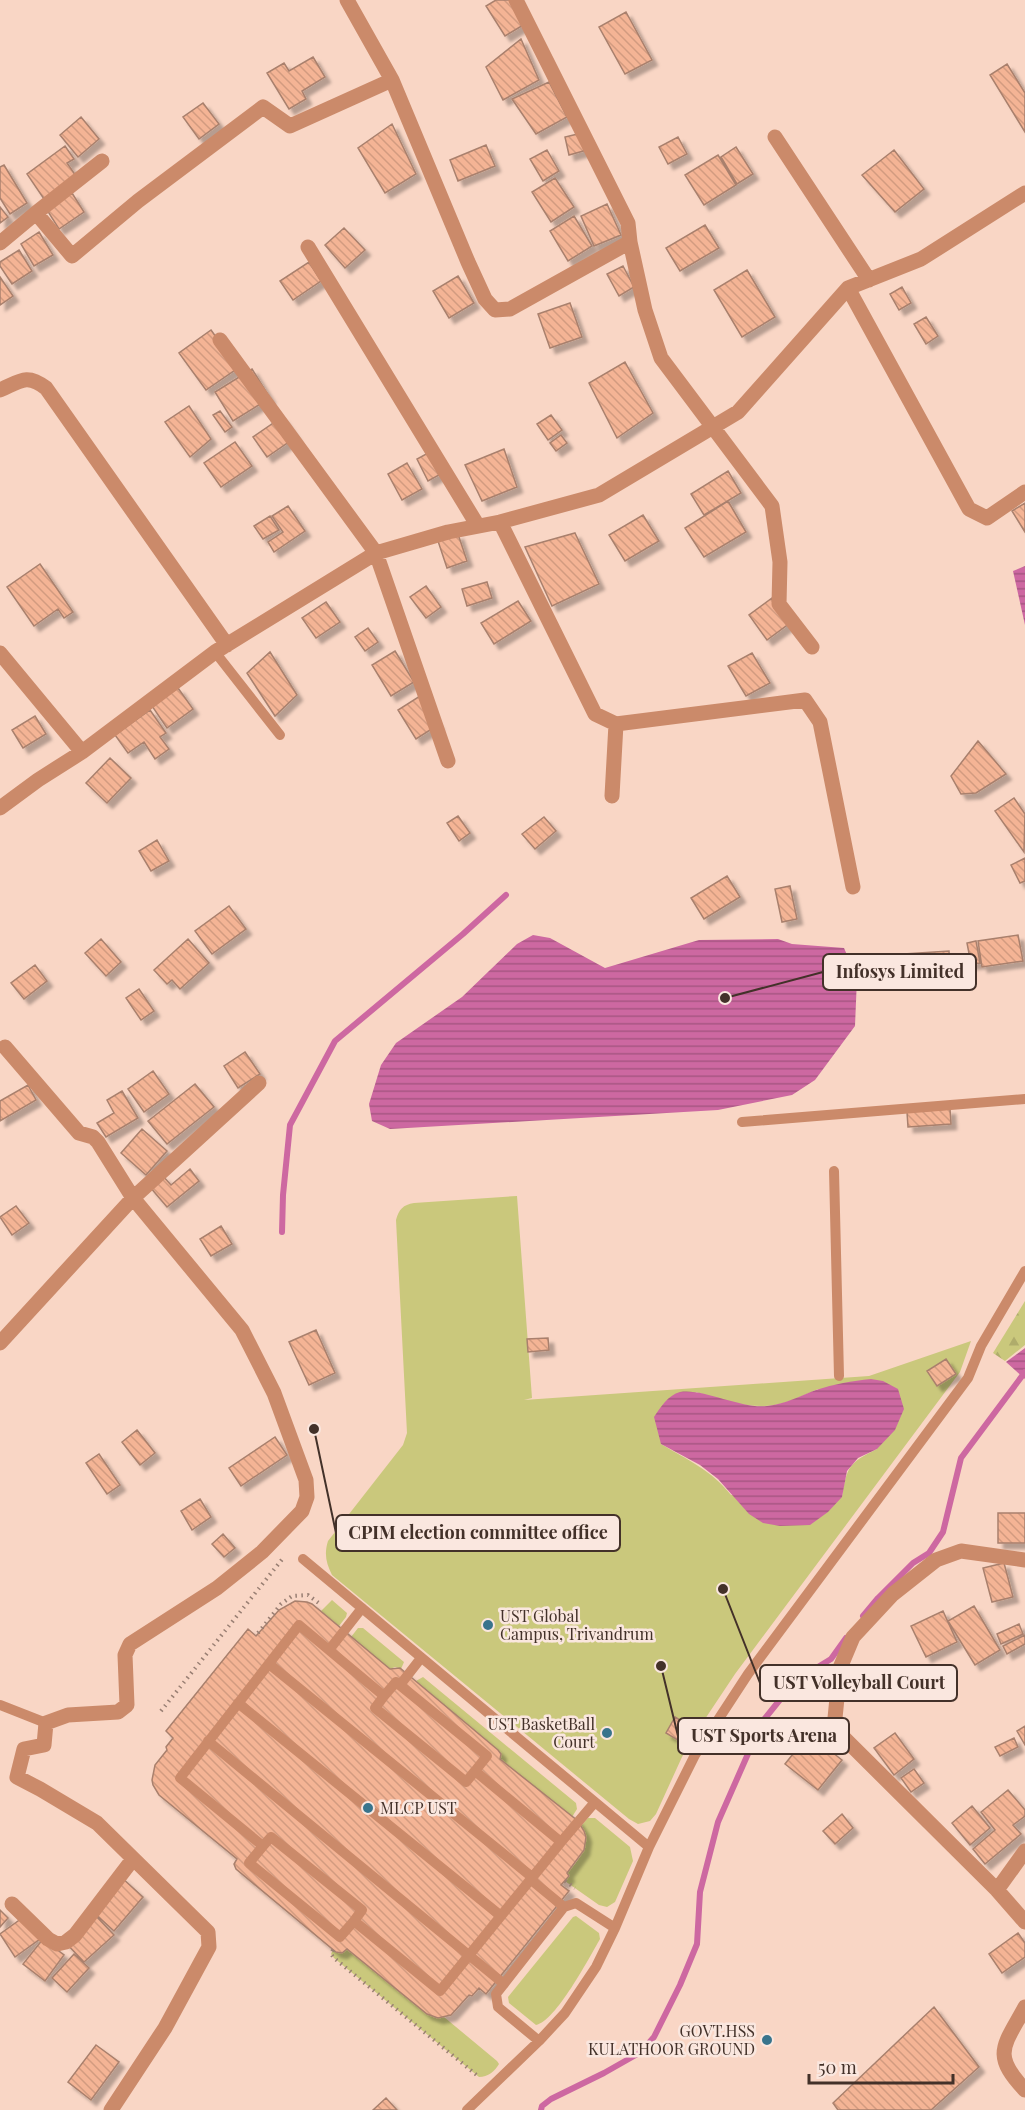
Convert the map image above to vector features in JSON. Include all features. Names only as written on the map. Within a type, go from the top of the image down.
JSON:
[{"type":"street","points":[[347,0],[392,80],[468,262],[485,299],[495,310],[510,309],[630,242]]},
{"type":"street","points":[[516,0],[628,223],[645,310],[661,358],[772,506],[780,562],[780,604],[812,647]]},
{"type":"street","points":[[36,213],[72,256],[138,201],[263,107],[290,126],[392,80]]},
{"type":"street","points":[[775,137],[869,280]]},
{"type":"street","points":[[0,243],[102,161]]},
{"type":"street","points":[[0,808],[81,752],[221,648],[376,553],[448,532],[500,522],[599,495],[713,427],[738,412],[848,288],[921,259],[1025,194]]},
{"type":"street","points":[[308,247],[478,526]]},
{"type":"street","points":[[848,288],[969,509],[987,518],[1025,492]]},
{"type":"street","points":[[220,340],[376,553],[448,760]]},
{"type":"street","points":[[0,390],[26,378],[46,388],[221,648]]},
{"type":"street","points":[[500,522],[595,714],[616,724],[805,700],[820,722],[854,887]]},
{"type":"street","points":[[0,653],[81,752]]},
{"type":"street","points":[[612,796],[616,724]]},
{"type":"street","points":[[5,1047],[79,1133],[93,1137],[133,1198],[242,1330],[274,1393],[306,1480],[307,1497],[302,1511],[262,1552],[217,1588],[130,1644],[125,1655],[127,1705],[118,1712],[68,1715],[46,1723],[44,1745],[24,1749],[17,1777],[40,1788],[97,1823],[208,1932],[210,1947],[165,2028],[111,2110]]},
{"type":"street","points":[[0,1343],[133,1198],[259,1083]]},
{"type":"street","points":[[1025,1560],[961,1551],[936,1560],[893,1594],[854,1637],[840,1668],[834,1728],[997,1890],[1025,1922]]},
{"type":"street","points":[[997,1890],[1025,1851]]},
{"type":"street","points":[[12,1904],[48,1939],[57,1944],[66,1942],[75,1935],[133,1859]]},
{"type":"street","points":[[1025,2007],[1003,2048],[1005,2065],[1025,2090]]},
{"type":"lane","points":[[221,648],[280,735]]},
{"type":"lane","points":[[742,1122],[1025,1099]]},
{"type":"lane","points":[[834,1171],[839,1376]]},
{"type":"lane","points":[[467,2110],[565,2013],[596,1967],[615,1929],[649,1847],[695,1755],[747,1674],[968,1378],[981,1346],[1025,1271]]},
{"type":"lane","points":[[303,1559],[649,1847]]},
{"type":"lane","points":[[329,1650],[362,1608]]},
{"type":"lane","points":[[263,1846],[180,1778],[299,1625],[384,1696]]},
{"type":"lane","points":[[400,1685],[421,1658]]},
{"type":"lane","points":[[269,1664],[564,1906]]},
{"type":"lane","points":[[396,1682],[400,1685],[487,1756],[466,1782],[375,1708],[396,1682]]},
{"type":"lane","points":[[238,1703],[501,1916]]},
{"type":"lane","points":[[0,1705],[46,1723]]},
{"type":"lane","points":[[208,1740],[504,1984]]},
{"type":"lane","points":[[475,1771],[561,1842]]},
{"type":"lane","points":[[354,1921],[440,1991],[595,1802]]},
{"type":"lane","points":[[271,1837],[362,1910],[340,1937],[249,1863],[263,1846],[271,1837]]},
{"type":"lane","points":[[539,2041],[498,2007],[496,1995],[564,1906],[576,1903],[615,1929]]},
{"type":"path","points":[[161,1711],[290,1549]]},
{"type":"path","points":[[258,1633],[280,1604],[292,1596],[308,1595],[320,1604]]},
{"type":"path","points":[[565,1881],[582,1893]]},
{"type":"path","points":[[333,1950],[331,1954],[334,1958],[480,2077]]},
{"type":"green space","points":[[517,1196],[532,1398],[524,1400],[869,1376],[971,1341],[960,1372],[735,1674],[697,1731],[682,1757],[656,1814],[650,1821],[638,1824],[629,1819],[332,1575],[328,1566],[326,1554],[328,1541],[403,1445],[407,1433],[396,1220],[402,1208],[414,1203]],"holes":[[[818,1389],[877,1449],[860,1458],[851,1467],[842,1497],[731,1495],[707,1472],[661,1444],[696,1392],[739,1404],[772,1406]]]},
{"type":"green space","points":[[1025,1301],[1025,1345],[1005,1361],[993,1353]]},
{"type":"green space","points":[[332,1600],[347,1613],[339,1626],[321,1611]]},
{"type":"green space","points":[[358,1628],[363,1628],[404,1662],[401,1669],[395,1667],[390,1669],[351,1637]]},
{"type":"green space","points":[[423,1677],[576,1803],[577,1809],[572,1817],[500,1759],[501,1754],[498,1750],[416,1681]]},
{"type":"green space","points":[[588,1818],[595,1818],[630,1847],[633,1861],[615,1902],[607,1907],[599,1905],[562,1879],[584,1848],[584,1833],[581,1826]]},
{"type":"green space","points":[[576,1916],[599,1933],[600,1939],[562,2001],[553,2013],[536,2025],[509,2003],[508,1997]]},
{"type":"green space","points":[[347,1949],[427,2014],[438,2018],[444,2017],[499,2064],[488,2075],[479,2077],[331,1954],[333,1950],[342,1952]]},
{"type":"shaded area","points":[[1025,566],[1025,625],[1013,571]]},
{"type":"shaded area","points":[[533,935],[550,938],[605,968],[699,940],[778,939],[792,944],[844,948],[857,978],[855,1026],[815,1080],[792,1095],[718,1110],[390,1129],[372,1121],[369,1104],[381,1065],[396,1043],[462,997],[517,944]]},
{"type":"shaded area","points":[[1025,1348],[1025,1379],[1006,1362]]},
{"type":"shaded area","points":[[871,1379],[883,1381],[898,1389],[904,1409],[895,1430],[877,1449],[858,1458],[847,1471],[842,1497],[828,1512],[810,1525],[780,1526],[763,1523],[749,1514],[718,1479],[700,1465],[661,1444],[654,1417],[668,1399],[680,1392],[700,1393],[746,1405],[767,1406],[786,1402],[830,1386]]},
{"type":"building","points":[[496,0],[510,0],[525,24],[505,36],[486,6]]},
{"type":"building","points":[[626,12],[652,60],[625,74],[599,27]]},
{"type":"building","points":[[521,39],[539,80],[503,100],[486,67]]},
{"type":"building","points":[[313,57],[325,77],[302,91],[306,99],[289,109],[267,73],[284,63],[289,71]]},
{"type":"building","points":[[1007,64],[1025,93],[1025,132],[990,75]]},
{"type":"building","points":[[549,82],[567,117],[536,134],[512,99]]},
{"type":"building","points":[[203,103],[219,124],[199,139],[183,117]]},
{"type":"building","points":[[81,117],[99,139],[78,157],[60,135]]},
{"type":"building","points":[[392,124],[416,174],[385,193],[358,148]]},
{"type":"building","points":[[582,133],[587,150],[569,155],[565,137]]},
{"type":"building","points":[[678,137],[687,154],[668,164],[659,147]]},
{"type":"building","points":[[486,145],[495,166],[458,181],[450,160]]},
{"type":"building","points":[[65,146],[74,159],[67,163],[76,176],[44,199],[27,174]]},
{"type":"building","points":[[736,147],[753,174],[737,184],[721,157]]},
{"type":"building","points":[[547,150],[559,171],[543,181],[530,159]]},
{"type":"building","points":[[894,150],[924,189],[895,212],[862,175]]},
{"type":"building","points":[[718,155],[736,185],[704,205],[685,175]]},
{"type":"building","points":[[4,165],[27,203],[10,214],[0,198],[0,167]]},
{"type":"building","points":[[555,178],[574,207],[551,222],[532,192]]},
{"type":"building","points":[[72,193],[84,212],[59,229],[47,210]]},
{"type":"building","points":[[607,204],[621,235],[594,246],[581,216]]},
{"type":"building","points":[[0,207],[8,217],[0,223]]},
{"type":"building","points":[[574,216],[592,246],[568,261],[550,231]]},
{"type":"building","points":[[705,225],[719,248],[680,271],[666,248]]},
{"type":"building","points":[[344,228],[365,250],[345,268],[325,245]]},
{"type":"building","points":[[39,232],[53,255],[34,266],[21,244]]},
{"type":"building","points":[[19,250],[32,271],[12,284],[0,266],[0,262]]},
{"type":"building","points":[[309,262],[321,281],[293,300],[280,281]]},
{"type":"building","points":[[623,266],[634,287],[619,296],[607,274]]},
{"type":"building","points":[[747,270],[775,317],[742,337],[714,290]]},
{"type":"building","points":[[458,276],[474,303],[449,318],[433,291]]},
{"type":"building","points":[[0,277],[13,296],[0,305]]},
{"type":"building","points":[[902,287],[911,303],[899,310],[890,294]]},
{"type":"building","points":[[570,303],[582,337],[550,348],[538,314]]},
{"type":"building","points":[[926,317],[938,336],[926,344],[914,324]]},
{"type":"building","points":[[211,330],[238,368],[206,390],[179,353]]},
{"type":"building","points":[[625,362],[653,413],[617,438],[589,383]]},
{"type":"building","points":[[252,369],[270,398],[233,421],[215,392]]},
{"type":"building","points":[[189,406],[211,439],[190,457],[165,422]]},
{"type":"building","points":[[220,411],[232,427],[225,432],[213,415]]},
{"type":"building","points":[[551,415],[562,430],[548,440],[537,424]]},
{"type":"building","points":[[282,417],[296,437],[267,457],[253,437]]},
{"type":"building","points":[[561,435],[567,443],[556,451],[550,443]]},
{"type":"building","points":[[235,442],[252,466],[221,487],[204,463]]},
{"type":"building","points":[[504,449],[517,487],[482,501],[465,465]]},
{"type":"building","points":[[428,453],[439,475],[428,481],[417,459]]},
{"type":"building","points":[[407,463],[422,489],[402,500],[388,474]]},
{"type":"building","points":[[728,471],[741,493],[704,515],[691,494]]},
{"type":"building","points":[[728,501],[746,532],[704,557],[685,528]]},
{"type":"building","points":[[1025,503],[1025,532],[1012,511]]},
{"type":"building","points":[[288,506],[305,531],[274,552],[268,542],[283,532],[272,516]]},
{"type":"building","points":[[643,515],[659,541],[625,561],[609,535]]},
{"type":"building","points":[[270,516],[279,530],[263,539],[254,526]]},
{"type":"building","points":[[575,533],[599,584],[552,606],[525,547]]},
{"type":"building","points":[[458,534],[467,561],[447,568],[438,541]]},
{"type":"building","points":[[40,564],[73,612],[64,618],[58,609],[34,626],[7,587]]},
{"type":"building","points":[[487,582],[492,598],[467,606],[462,589]]},
{"type":"building","points":[[426,586],[441,607],[426,618],[410,597]]},
{"type":"building","points":[[772,598],[790,623],[767,640],[749,615]]},
{"type":"building","points":[[518,601],[531,621],[494,644],[481,623]]},
{"type":"building","points":[[326,602],[340,622],[316,638],[302,618]]},
{"type":"building","points":[[368,628],[378,642],[365,651],[355,637]]},
{"type":"building","points":[[395,651],[414,682],[391,696],[372,665]]},
{"type":"building","points":[[270,652],[297,695],[275,716],[247,673]]},
{"type":"building","points":[[752,653],[770,683],[746,696],[728,666]]},
{"type":"building","points":[[178,688],[193,709],[167,728],[152,706]]},
{"type":"building","points":[[420,696],[438,725],[416,739],[398,710]]},
{"type":"building","points":[[150,710],[166,733],[160,737],[169,749],[155,759],[144,742],[128,753],[115,735]]},
{"type":"building","points":[[35,716],[46,734],[23,748],[12,730]]},
{"type":"building","points":[[978,741],[1006,774],[976,793],[961,794],[951,776]]},
{"type":"building","points":[[110,758],[131,778],[107,803],[86,783]]},
{"type":"building","points":[[1014,798],[1025,814],[1024,852],[995,811]]},
{"type":"building","points":[[458,816],[470,833],[459,841],[447,823]]},
{"type":"building","points":[[544,817],[556,831],[535,849],[522,834]]},
{"type":"building","points":[[157,840],[169,861],[151,871],[139,851]]},
{"type":"building","points":[[1025,858],[1025,881],[1020,883],[1011,865]]},
{"type":"building","points":[[727,876],[740,897],[704,919],[691,898]]},
{"type":"building","points":[[790,886],[797,919],[782,922],[775,889]]},
{"type":"building","points":[[229,906],[246,929],[212,954],[195,931]]},
{"type":"building","points":[[1018,935],[1023,961],[982,967],[978,941]]},
{"type":"building","points":[[101,939],[121,962],[106,976],[85,953]]},
{"type":"building","points":[[188,939],[209,963],[180,989],[172,980],[167,984],[154,970]]},
{"type":"building","points":[[976,941],[980,963],[971,964],[967,943]]},
{"type":"building","points":[[949,951],[950,972],[905,975],[904,954]]},
{"type":"building","points":[[35,965],[47,981],[24,999],[11,983]]},
{"type":"building","points":[[139,989],[154,1011],[141,1020],[126,998]]},
{"type":"building","points":[[245,1052],[260,1074],[238,1088],[224,1066]]},
{"type":"building","points":[[153,1071],[169,1094],[144,1112],[128,1089]]},
{"type":"building","points":[[195,1084],[214,1107],[167,1144],[148,1121]]},
{"type":"building","points":[[28,1085],[36,1100],[0,1121],[0,1101]]},
{"type":"building","points":[[122,1091],[138,1118],[106,1137],[97,1123],[114,1113],[107,1100]]},
{"type":"building","points":[[950,1109],[951,1124],[908,1127],[907,1112]]},
{"type":"building","points":[[142,1129],[167,1151],[146,1175],[121,1153]]},
{"type":"building","points":[[190,1169],[199,1181],[167,1207],[150,1187],[163,1176],[171,1185]]},
{"type":"building","points":[[16,1206],[29,1223],[12,1235],[0,1217]]},
{"type":"building","points":[[221,1226],[232,1244],[211,1256],[200,1239]]},
{"type":"building","points":[[316,1330],[335,1373],[309,1385],[289,1342]]},
{"type":"building","points":[[548,1338],[549,1350],[528,1352],[527,1339]]},
{"type":"building","points":[[946,1359],[956,1374],[937,1386],[927,1371]]},
{"type":"building","points":[[137,1430],[155,1453],[140,1465],[122,1442]]},
{"type":"building","points":[[275,1437],[287,1455],[241,1486],[229,1468]]},
{"type":"building","points":[[99,1454],[120,1485],[107,1494],[86,1463]]},
{"type":"building","points":[[200,1499],[211,1517],[192,1530],[181,1511]]},
{"type":"building","points":[[998,1513],[1025,1513],[1025,1543],[998,1543]]},
{"type":"building","points":[[223,1534],[235,1548],[224,1557],[212,1544]]},
{"type":"building","points":[[1004,1563],[1013,1597],[992,1602],[983,1568]]},
{"type":"building","name":"MLCP UST","points":[[295,1601],[312,1604],[390,1669],[400,1668],[498,1750],[501,1754],[500,1759],[578,1821],[584,1831],[586,1837],[584,1850],[561,1885],[569,1891],[486,1994],[479,1988],[472,1996],[469,1995],[451,2015],[438,2018],[427,2014],[347,1949],[342,1953],[336,1952],[236,1869],[234,1864],[237,1859],[159,1795],[153,1785],[155,1765],[173,1738],[166,1731],[248,1629],[256,1636],[279,1610]]},
{"type":"building","points":[[974,1606],[1000,1650],[975,1665],[948,1621]]},
{"type":"building","points":[[943,1611],[957,1642],[926,1657],[911,1626]]},
{"type":"building","points":[[1019,1624],[1023,1634],[1001,1644],[997,1634]]},
{"type":"building","points":[[1025,1635],[1025,1644],[1007,1654],[1003,1646]]},
{"type":"building","points":[[675,1717],[691,1727],[681,1742],[666,1733]]},
{"type":"building","points":[[1025,1726],[1025,1745],[1017,1731]]},
{"type":"building","points":[[895,1733],[914,1759],[894,1775],[874,1748]]},
{"type":"building","points":[[809,1734],[842,1760],[818,1790],[785,1764]]},
{"type":"building","points":[[1014,1738],[1018,1747],[1000,1756],[995,1747]]},
{"type":"building","points":[[914,1769],[924,1783],[911,1792],[901,1778]]},
{"type":"building","points":[[1008,1790],[1025,1810],[1025,1816],[1013,1825],[1021,1834],[985,1864],[973,1849],[995,1830],[981,1812]]},
{"type":"building","points":[[972,1806],[990,1828],[970,1845],[952,1823]]},
{"type":"building","points":[[842,1814],[853,1828],[835,1844],[823,1831]]},
{"type":"building","points":[[121,1877],[143,1897],[114,1931],[92,1911]]},
{"type":"building","points":[[0,1910],[8,1918],[0,1927]]},
{"type":"building","points":[[94,1914],[114,1935],[84,1962],[64,1941]]},
{"type":"building","points":[[25,1916],[40,1939],[15,1957],[0,1934]]},
{"type":"building","points":[[1018,1933],[1025,1943],[1025,1957],[1002,1973],[989,1954]]},
{"type":"building","points":[[43,1939],[64,1955],[45,1981],[23,1964]]},
{"type":"building","points":[[74,1954],[89,1968],[67,1992],[52,1978]]},
{"type":"building","points":[[934,2007],[979,2067],[931,2110],[838,2110],[833,2103]]},
{"type":"building","points":[[96,2045],[119,2062],[91,2100],[68,2082]]},
{"type":"building","points":[[386,2098],[397,2110],[373,2110]]},
{"type":"waterway","points":[[282,1232],[290,1125],[335,1041],[506,895]]},
{"type":"waterway","points":[[863,1616],[913,1563],[929,1553],[943,1532],[961,1458],[1025,1372]]},
{"type":"waterway","points":[[541,2110],[542,2106],[551,2099],[641,2052],[654,2037],[697,1944],[700,1892],[718,1822],[762,1722],[795,1681],[831,1659],[846,1638]]},
{"type":"place","name":"Infosys Limited","points":[[725,998]]},
{"type":"place","name":"CPIM election committee office","points":[[314,1429]]},
{"type":"place","name":"UST Volleyball Court","points":[[723,1589]]},
{"type":"place","name":"UST Global Campus, Trivandrum","points":[[488,1625]]},
{"type":"place","name":"UST Sports Arena","points":[[661,1666]]},
{"type":"place","name":"UST BasketBall Court","points":[[607,1733]]},
{"type":"place","name":"MLCP UST","points":[[368,1808]]},
{"type":"place","name":"GOVT.HSS KULATHOOR GROUND","points":[[767,2040]]}]
